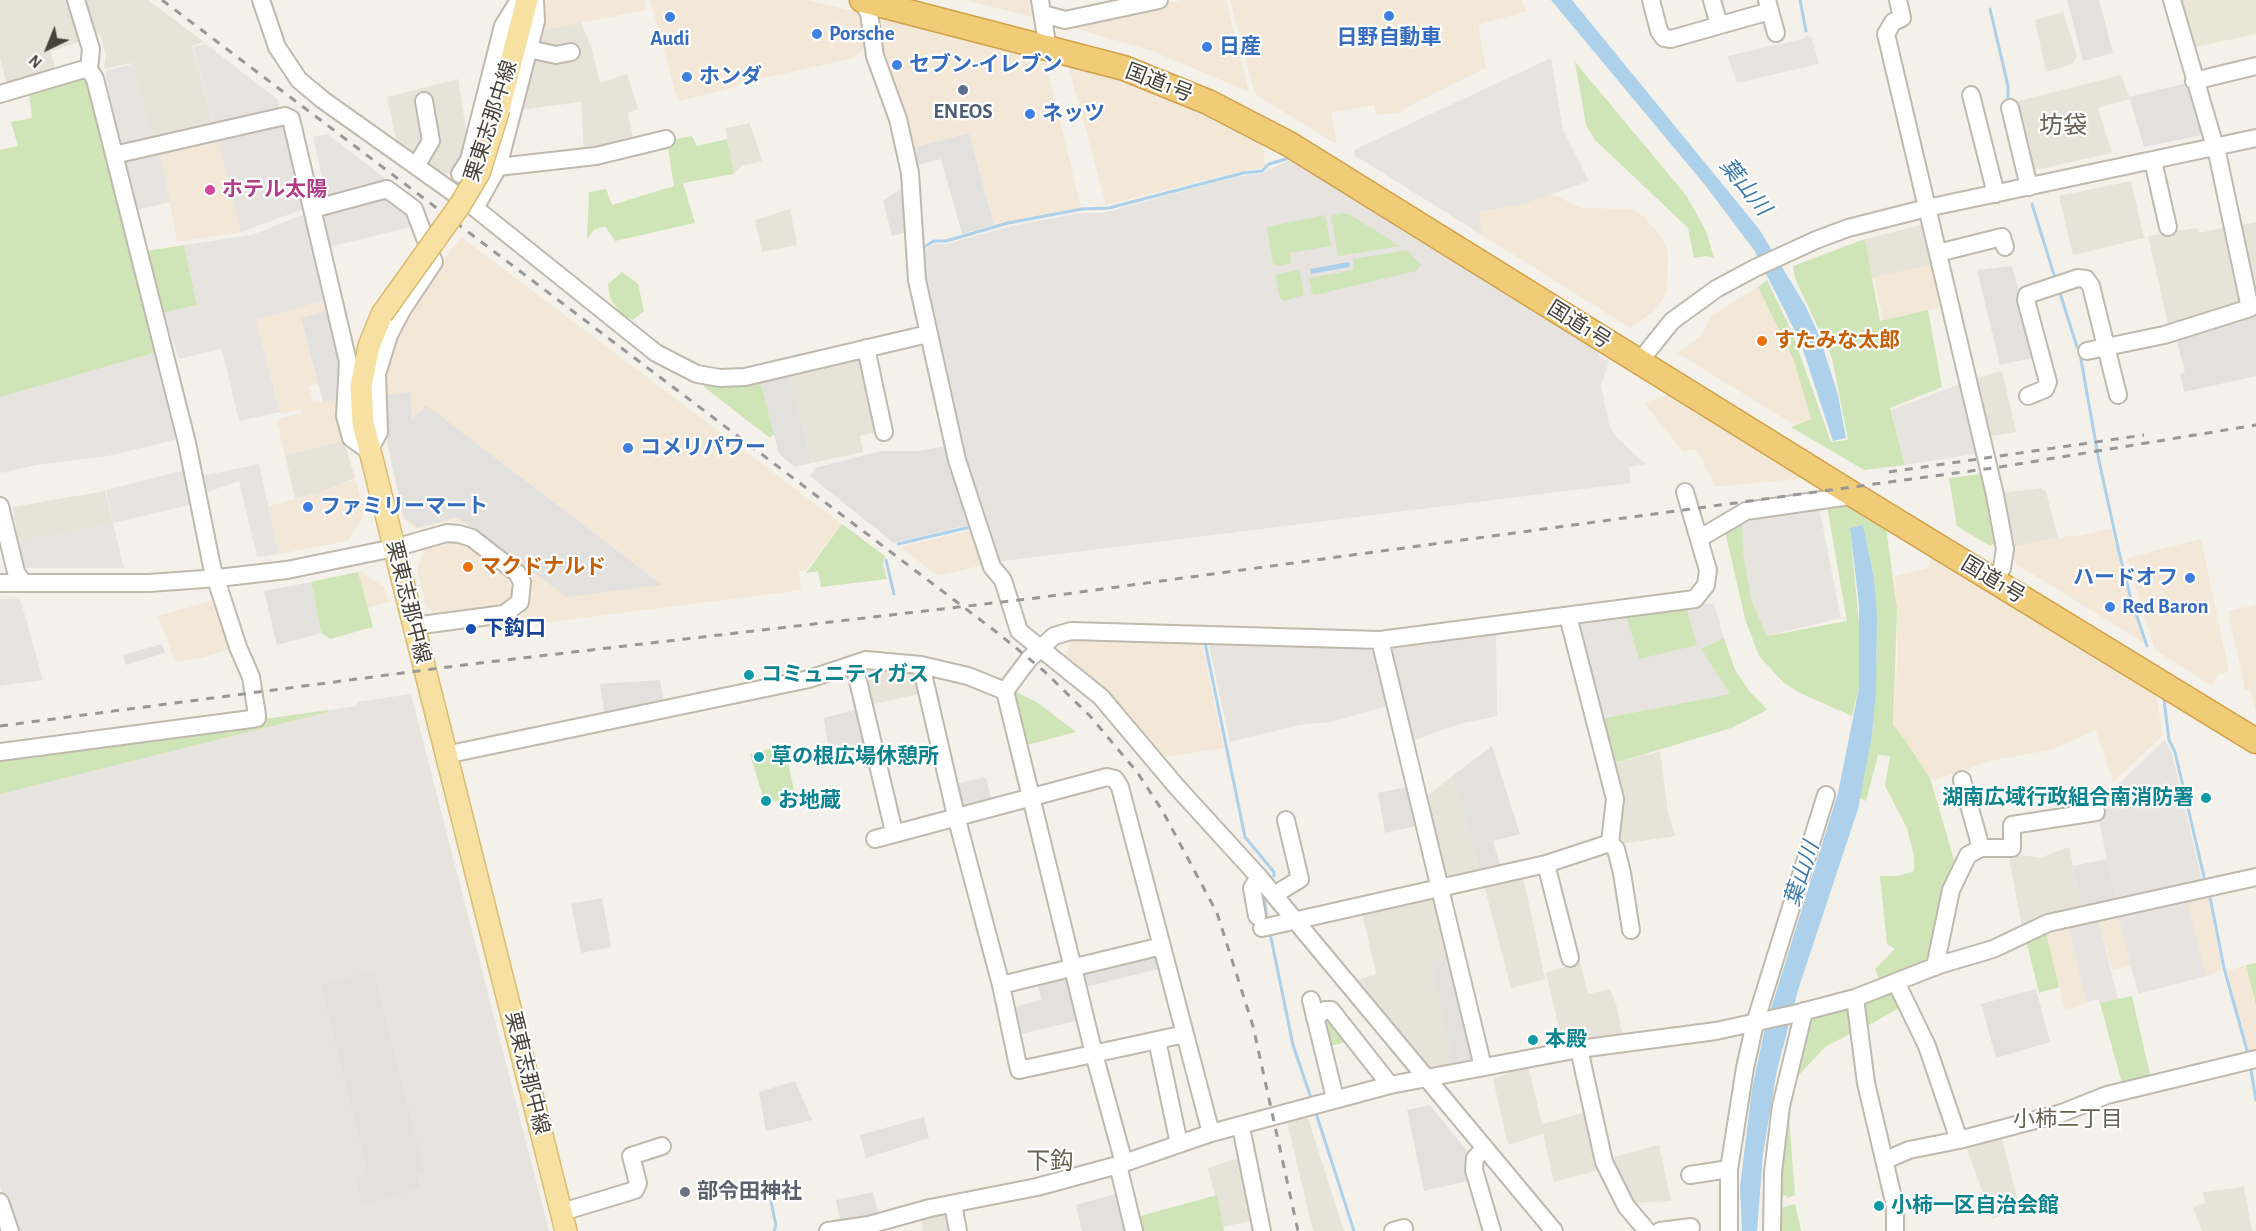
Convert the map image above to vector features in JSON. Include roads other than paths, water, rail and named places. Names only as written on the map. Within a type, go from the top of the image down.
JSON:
[{"type":"highway","name":"国道1号","points":[[862,0],[1044,24]]},
{"type":"highway","name":"国道1号","points":[[911,0],[1044,24],[1197,82],[1248,106],[1296,133],[1643,356],[1849,492],[1998,574],[2256,741]]},
{"type":"highway","name":"国道1号","points":[[1643,356],[1998,574],[2256,726]]},
{"type":"main road","name":"栗東志那中線","points":[[528,0],[499,109],[479,173],[460,205],[382,314],[369,346],[361,386],[363,423],[369,451],[564,1221]]},
{"type":"street","points":[[0,752],[257,718],[251,677],[241,655],[218,578],[212,567],[187,443],[95,79],[89,69],[92,59],[91,49],[76,0]]},
{"type":"street","points":[[261,0],[277,47],[299,80],[323,100],[476,208],[656,353],[697,374],[720,378],[745,377],[928,333]]},
{"type":"street","points":[[460,174],[469,160],[503,26],[519,0]]},
{"type":"street","points":[[476,208],[498,167],[536,21],[535,0]]},
{"type":"street","points":[[862,0],[869,13],[875,56],[898,119],[910,173],[917,280],[957,460],[992,567],[1003,580],[1019,631],[1101,697],[1176,786],[1259,877],[1554,1231]]},
{"type":"street","points":[[1044,24],[1159,0]]},
{"type":"street","points":[[1651,0],[1659,31],[1664,38],[1671,39],[1719,25],[1769,6],[1776,33]]},
{"type":"street","points":[[1712,0],[1719,25]]},
{"type":"street","points":[[1898,0],[1902,18],[1893,22],[1886,34],[1995,495],[2005,549],[1998,574]]},
{"type":"street","points":[[2087,351],[2164,335],[2253,307],[2214,147],[2172,0]]},
{"type":"street","points":[[529,49],[556,55],[571,51]]},
{"type":"street","points":[[2194,81],[2256,66]]},
{"type":"street","points":[[0,94],[89,69]]},
{"type":"street","points":[[1971,94],[1996,194]]},
{"type":"street","points":[[416,166],[431,141],[428,106]]},
{"type":"street","points":[[2010,108],[2029,187]]},
{"type":"street","points":[[114,155],[285,117],[291,118],[348,362],[345,416],[351,438],[369,451],[380,432],[377,374],[389,335],[402,310],[435,262],[414,209],[387,189],[313,209]]},
{"type":"street","points":[[1643,356],[1672,321],[1688,308],[1755,268],[1848,228],[1927,208],[2256,138]]},
{"type":"street","points":[[469,160],[498,167],[596,156],[666,139]]},
{"type":"street","points":[[2153,161],[2168,227]]},
{"type":"street","points":[[1938,253],[2002,237],[2005,247]]},
{"type":"street","points":[[2028,396],[2045,389],[2048,382],[2026,300],[2027,295],[2078,278],[2086,279],[2091,286],[2118,395]]},
{"type":"street","points":[[866,348],[884,432]]},
{"type":"street","points":[[1005,691],[1040,648],[1054,636],[1071,631],[1380,639],[1695,599],[1706,585],[1708,570],[1705,535],[1685,492]]},
{"type":"street","points":[[1705,535],[1746,511],[1843,497],[1849,492]]},
{"type":"street","points":[[0,507],[16,572],[22,581]]},
{"type":"street","points":[[0,583],[22,581],[149,583],[218,578],[287,570],[394,548],[447,533],[472,538],[517,573],[522,582],[520,602],[504,614],[414,626]]},
{"type":"street","points":[[1568,616],[1615,799],[1610,843]]},
{"type":"street","points":[[1380,639],[1483,1067]]},
{"type":"street","points":[[446,755],[809,679],[866,660],[921,665],[968,676],[1005,691]]},
{"type":"street","points":[[854,664],[894,832]]},
{"type":"street","points":[[921,665],[956,816],[1001,985],[1019,1070],[1185,1034]]},
{"type":"street","points":[[1005,691],[1121,1164],[1134,1231]]},
{"type":"street","points":[[875,839],[894,832],[1107,777],[1115,779],[1120,787],[1211,1133]]},
{"type":"street","points":[[1962,780],[1981,848]]},
{"type":"street","points":[[1729,1231],[1729,1169],[1744,1068],[1826,795]]},
{"type":"street","points":[[1935,967],[1951,890],[1968,855],[1981,848],[2012,848],[2012,825],[2096,812]]},
{"type":"street","points":[[1274,895],[1300,879],[1286,820]]},
{"type":"street","points":[[1259,877],[1252,888],[1264,924],[1295,922],[1546,864],[1610,843]]},
{"type":"street","points":[[1610,843],[1616,849],[1620,865],[1631,930]]},
{"type":"street","points":[[1546,864],[1570,958]]},
{"type":"street","points":[[828,1231],[868,1225],[1036,1187],[1121,1164],[1211,1133],[1241,1127],[1390,1084],[1579,1049],[1716,1032],[1757,1023],[1855,998],[1935,967],[1993,949],[2048,923],[2256,877]]},
{"type":"street","points":[[1001,985],[1162,946]]},
{"type":"street","points":[[1896,982],[1927,1046],[1959,1140]]},
{"type":"street","points":[[1855,998],[1862,1034],[1863,1065],[1895,1206],[1895,1231]]},
{"type":"street","points":[[1311,1000],[1335,1098]]},
{"type":"street","points":[[1315,1018],[1325,1010],[1331,1010],[1390,1084]]},
{"type":"street","points":[[1772,1231],[1777,1134],[1801,1012]]},
{"type":"street","points":[[1157,1040],[1179,1144]]},
{"type":"street","points":[[1579,1049],[1604,1162],[1626,1206],[1647,1231]]},
{"type":"street","points":[[1886,1160],[1909,1150],[1959,1140],[2061,1113],[2107,1095],[2256,1059]]},
{"type":"street","points":[[1241,1127],[1262,1231]]},
{"type":"street","points":[[564,1221],[635,1190],[638,1183],[630,1156],[662,1146]]},
{"type":"street","points":[[1485,1148],[1475,1158],[1474,1170],[1492,1231]]},
{"type":"street","points":[[1690,1175],[1729,1169]]},
{"type":"street","points":[[0,1202],[10,1231]]},
{"type":"street","points":[[953,1204],[958,1231]]},
{"type":"street","points":[[1660,1231],[1691,1227]]},
{"type":"water","points":[[1551,0],[1572,0],[1759,229],[1805,305],[1819,335],[1838,395],[1846,438],[1833,441],[1800,341],[1754,250],[1705,185]]},
{"type":"water","points":[[1349,262],[1350,267],[1311,274],[1310,269]]},
{"type":"water","points":[[1863,525],[1874,578],[1877,615],[1876,688],[1872,735],[1858,809],[1798,990],[1777,1070],[1763,1154],[1757,1231],[1742,1231],[1740,1187],[1752,1089],[1765,1028],[1838,793],[1859,688],[1859,605],[1850,528]]},
{"type":"waterway","points":[[1800,0],[1806,31]]},
{"type":"waterway","points":[[1990,9],[2008,86],[2008,102]]},
{"type":"waterway","points":[[922,248],[934,241],[946,241],[1008,223],[1082,209],[1109,208],[1243,173],[1262,171],[1269,164],[1286,159]]},
{"type":"waterway","points":[[2032,204],[2055,278]]},
{"type":"waterway","points":[[2059,290],[2077,347]]},
{"type":"waterway","points":[[2080,354],[2099,461],[2119,552],[2131,599],[2147,646]]},
{"type":"waterway","points":[[898,544],[970,527],[969,523]]},
{"type":"waterway","points":[[886,560],[894,594]]},
{"type":"waterway","points":[[1205,643],[1245,837],[1274,872],[1274,876]]},
{"type":"waterway","points":[[2164,700],[2169,740],[2175,752],[2205,881]]},
{"type":"waterway","points":[[1264,895],[1267,921]]},
{"type":"waterway","points":[[2210,897],[2224,968],[2248,1054]]},
{"type":"waterway","points":[[1270,933],[1293,1045],[1312,1101]]},
{"type":"waterway","points":[[2251,1070],[2256,1100]]},
{"type":"waterway","points":[[1315,1110],[1354,1231]]},
{"type":"waterway","points":[[771,1201],[776,1226],[774,1231]]},
{"type":"railway","points":[[162,0],[999,634],[1044,671],[1090,716],[1137,772],[1162,810],[1217,913],[1253,1026],[1298,1231]]},
{"type":"railway","points":[[0,726],[471,664],[1036,598],[2000,467],[2256,425]]},
{"type":"railway","points":[[1889,472],[2144,435]]},
{"type":"place","name":"日野自動車","points":[[1389,16]]},
{"type":"place","name":"Audi","points":[[670,17]]},
{"type":"place","name":"Porsche","points":[[817,34]]},
{"type":"place","name":"日産","points":[[1207,47]]},
{"type":"place","name":"セブン-イレブン","points":[[897,65]]},
{"type":"place","name":"ホンダ","points":[[687,77]]},
{"type":"place","name":"ENEOS","points":[[963,90]]},
{"type":"place","name":"ネッツ","points":[[1030,114]]},
{"type":"place","name":"ホテル太陽","points":[[210,190]]},
{"type":"place","name":"すたみな太郎","points":[[1762,341]]},
{"type":"place","name":"コメリパワー","points":[[628,448]]},
{"type":"place","name":"ファミリーマート","points":[[308,507]]},
{"type":"place","name":"マクドナルド","points":[[468,567]]},
{"type":"place","name":"ハードオフ","points":[[2190,578]]},
{"type":"place","name":"Red Baron","points":[[2110,607]]},
{"type":"place","name":"下鈎口","points":[[471,629]]},
{"type":"place","name":"コミュニティガス","points":[[749,675]]},
{"type":"place","name":"草の根広場休憩所","points":[[759,757]]},
{"type":"place","name":"湖南広域行政組合南消防署","points":[[2206,798]]},
{"type":"place","name":"お地蔵","points":[[766,801]]},
{"type":"place","name":"本殿","points":[[1533,1040]]},
{"type":"place","name":"部令田神社","points":[[685,1192]]},
{"type":"place","name":"小柿一区自治会館","points":[[1879,1206]]},
{"type":"district","name":"坊袋","points":[[2063,126]]},
{"type":"district","name":"小柿二丁目","points":[[2068,1119]]},
{"type":"district","name":"下鈎","points":[[1050,1162]]},
{"type":"water label","name":"葉山川","points":[[1745,187]]},
{"type":"water label","name":"葉山川","points":[[1802,874]]}]
